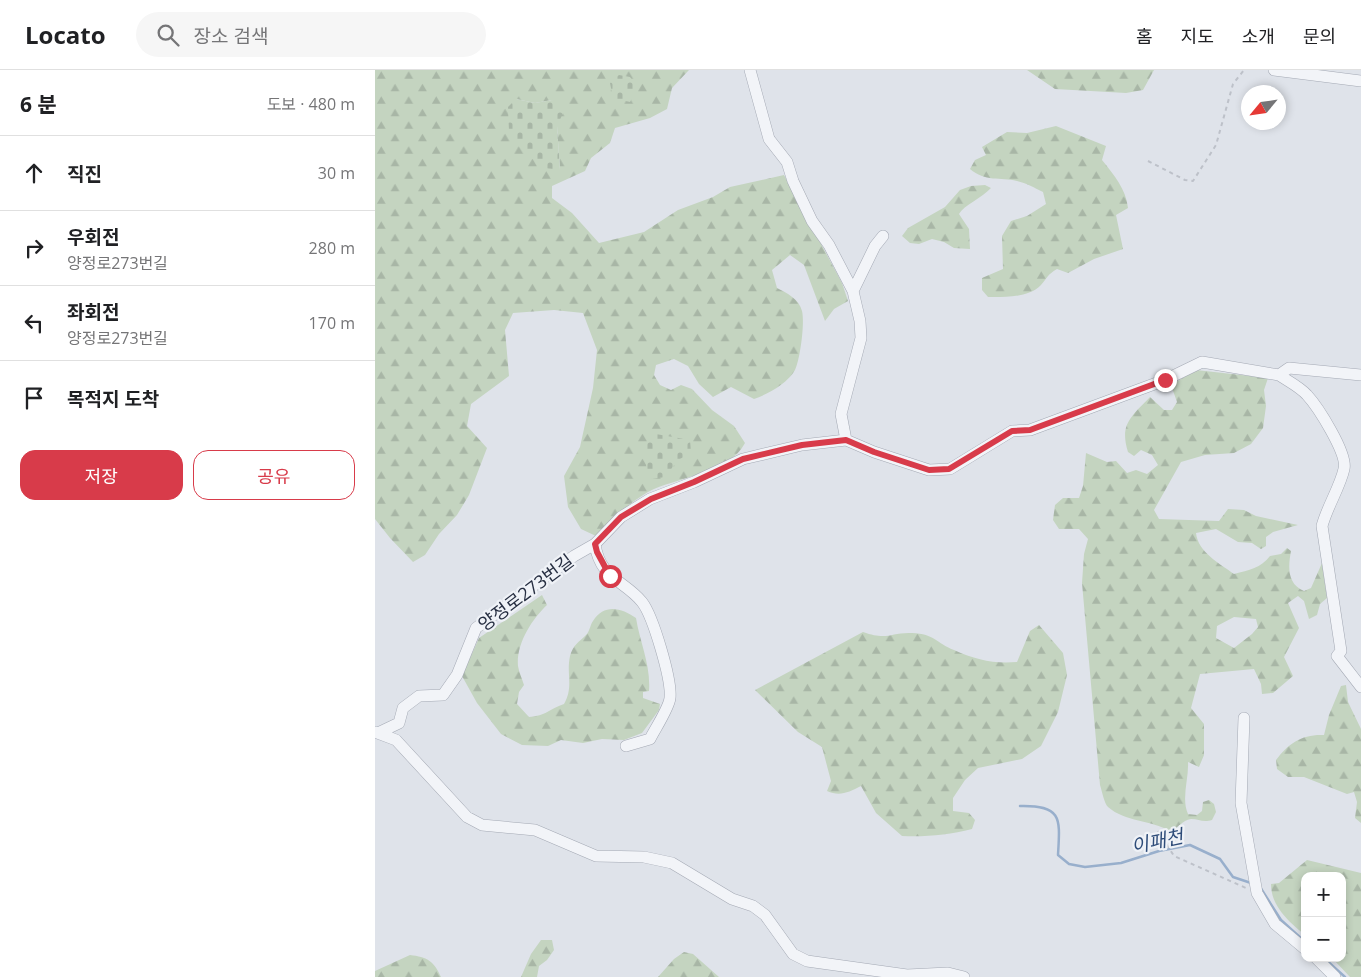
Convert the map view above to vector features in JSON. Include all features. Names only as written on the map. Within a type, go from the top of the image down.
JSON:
[{"type":"street","points":[[750,70],[769,139],[787,162],[793,181],[812,221],[829,245],[853,291],[860,322],[861,338],[841,414],[846,440]]},
{"type":"street","points":[[1275,70],[1361,81]]},
{"type":"street","points":[[853,291],[875,246],[883,236]]},
{"type":"street","name":"양정로273번길","points":[[377,732],[399,723],[403,708],[419,696],[443,696],[457,675],[476,628],[574,556],[595,544],[621,517],[651,499],[694,482],[743,459],[802,445],[846,440],[874,452],[929,470],[949,469],[1012,431],[1030,430],[1165,380],[1202,362],[1279,375],[1289,368],[1361,375]]},
{"type":"street","points":[[1279,375],[1307,394],[1322,415],[1344,459],[1344,469],[1327,508],[1322,526],[1341,651],[1337,656],[1361,687]]},
{"type":"street","points":[[595,544],[597,552],[610,576],[642,603],[665,659],[670,699],[650,739],[626,746]]},
{"type":"street","points":[[1244,718],[1241,803],[1257,893],[1275,924],[1301,946]]},
{"type":"street","points":[[377,732],[396,740],[467,817],[482,825],[535,830],[596,856],[644,857],[672,863],[732,899],[753,906],[765,915],[793,954],[807,961],[907,975],[948,973],[964,977]]},
{"type":"street","points":[[1320,962],[1335,977]]},
{"type":"path","points":[[1148,161],[1185,180],[1193,181],[1216,146],[1233,84],[1244,70]]},
{"type":"path","points":[[1158,830],[1172,854],[1257,893]]},
{"type":"green space","points":[[375,70],[689,70],[672,88],[667,109],[650,118],[615,128],[610,143],[591,158],[585,171],[552,186],[552,198],[572,213],[599,243],[644,232],[678,210],[713,197],[730,187],[784,175],[842,283],[848,301],[834,309],[825,321],[804,265],[790,255],[772,270],[777,288],[792,297],[802,311],[803,324],[799,358],[795,370],[787,380],[777,388],[754,399],[731,387],[713,397],[699,384],[688,366],[674,359],[656,365],[654,375],[660,385],[671,390],[681,385],[692,389],[712,410],[734,426],[745,443],[727,462],[701,474],[648,492],[620,512],[596,536],[581,529],[568,507],[564,476],[580,447],[593,388],[597,350],[583,313],[554,310],[513,313],[505,330],[509,376],[471,404],[467,426],[487,448],[469,495],[457,515],[439,534],[425,555],[413,562],[375,519]],"holes":[[[516,99],[535,103],[552,100],[557,126],[560,170]]]},
{"type":"green space","points":[[1027,70],[1154,70],[1143,90],[1126,93],[1055,89]]},
{"type":"green space","points":[[619,75],[630,77],[638,87],[630,102],[613,98],[610,83]]},
{"type":"green space","points":[[516,99],[535,103],[552,100],[564,111],[557,126],[560,170],[544,168],[521,149],[509,131],[508,107]]},
{"type":"green space","points":[[1056,126],[1106,146],[1102,160],[1122,188],[1127,201],[1128,208],[1116,215],[1123,249],[1094,259],[1068,273],[1057,269],[1036,289],[1023,295],[988,297],[982,290],[982,278],[1003,269],[1002,236],[1011,221],[1027,216],[1046,204],[1043,192],[1030,186],[1017,181],[981,176],[970,169],[975,160],[986,155],[982,147],[1007,132],[1027,133]]},
{"type":"green space","points":[[985,185],[991,188],[959,214],[969,229],[970,249],[954,248],[944,242],[932,239],[919,244],[910,243],[902,236],[908,228],[945,207],[960,190],[971,186]]},
{"type":"green space","points":[[1196,370],[1268,378],[1264,390],[1266,406],[1263,428],[1251,444],[1234,453],[1205,455],[1181,462],[1154,510],[1159,519],[1219,521],[1228,509],[1244,510],[1256,516],[1298,525],[1273,532],[1266,537],[1266,546],[1261,549],[1252,543],[1238,542],[1216,529],[1196,533],[1205,551],[1234,574],[1259,566],[1270,556],[1281,554],[1287,548],[1291,551],[1290,574],[1294,584],[1304,591],[1311,588],[1322,563],[1327,598],[1320,604],[1317,615],[1309,619],[1304,601],[1298,596],[1288,603],[1299,628],[1284,657],[1293,676],[1273,693],[1262,694],[1261,684],[1254,669],[1200,674],[1191,708],[1204,724],[1204,755],[1199,767],[1188,762],[1185,802],[1188,814],[1197,815],[1202,811],[1203,802],[1209,800],[1214,804],[1216,812],[1212,820],[1191,819],[1170,831],[1163,827],[1122,816],[1108,807],[1104,800],[1100,785],[1082,583],[1084,554],[1088,539],[1079,529],[1059,529],[1053,520],[1055,505],[1063,498],[1079,498],[1083,486],[1086,453],[1107,462],[1116,461],[1127,473],[1136,470],[1147,474],[1158,465],[1152,455],[1141,450],[1134,456],[1128,452],[1125,434],[1126,427],[1133,415],[1150,397],[1164,410],[1172,410],[1177,402],[1171,385]],"holes":[[[1234,617],[1256,619],[1258,627],[1234,648],[1216,638],[1217,626]]]},
{"type":"green space","points":[[650,433],[690,440],[691,453],[678,460],[665,477],[652,479],[649,474],[645,451]]},
{"type":"green space","points":[[542,595],[547,605],[526,632],[520,649],[518,666],[524,685],[519,692],[517,704],[529,717],[544,714],[564,704],[569,692],[569,663],[573,649],[587,633],[597,615],[608,610],[619,610],[636,618],[647,663],[649,681],[649,691],[643,692],[643,698],[660,704],[659,710],[642,733],[624,740],[602,739],[583,743],[561,740],[548,746],[522,745],[501,734],[477,703],[462,676],[479,638]]},
{"type":"green space","points":[[1039,625],[1063,653],[1067,675],[1058,712],[1041,746],[1022,759],[978,768],[965,780],[953,798],[953,811],[969,813],[975,820],[972,829],[937,835],[902,836],[876,813],[861,786],[840,794],[827,791],[831,781],[822,747],[798,732],[755,690],[863,632],[878,636],[905,633],[926,635],[970,656],[993,662],[1017,662],[1030,631]]},
{"type":"green space","points":[[1346,685],[1348,702],[1361,729],[1361,823],[1355,818],[1357,802],[1354,792],[1347,794],[1304,777],[1288,777],[1277,769],[1276,760],[1291,744],[1309,736],[1324,735],[1329,715],[1341,686]]},
{"type":"green space","points":[[1307,860],[1361,873],[1361,977],[1350,977],[1336,962],[1346,962],[1346,872],[1301,872],[1301,931],[1287,919],[1277,906],[1271,884],[1279,883]]},
{"type":"green space","points":[[541,940],[552,940],[554,950],[547,960],[539,966],[537,977],[521,977],[531,954]]},
{"type":"green space","points":[[684,952],[693,954],[719,977],[658,977],[674,959]]},
{"type":"green space","points":[[410,955],[429,961],[436,967],[441,977],[375,977],[375,971]]},
{"type":"waterway","name":"이패천","points":[[1020,806],[1044,808],[1056,817],[1059,832],[1058,855],[1069,864],[1085,867],[1121,863],[1159,851],[1190,845],[1220,859],[1233,877],[1251,883]]},
{"type":"waterway","name":"이패천","points":[[1260,887],[1281,920],[1301,938]]},
{"type":"waterway","name":"이패천","points":[[1328,962],[1345,977]]},
{"type":"route","points":[[610,576],[597,552],[595,544],[621,517],[651,499],[694,482],[743,459],[802,445],[846,440],[874,452],[929,470],[949,469],[1012,431],[1030,430],[1165,380]]}]
